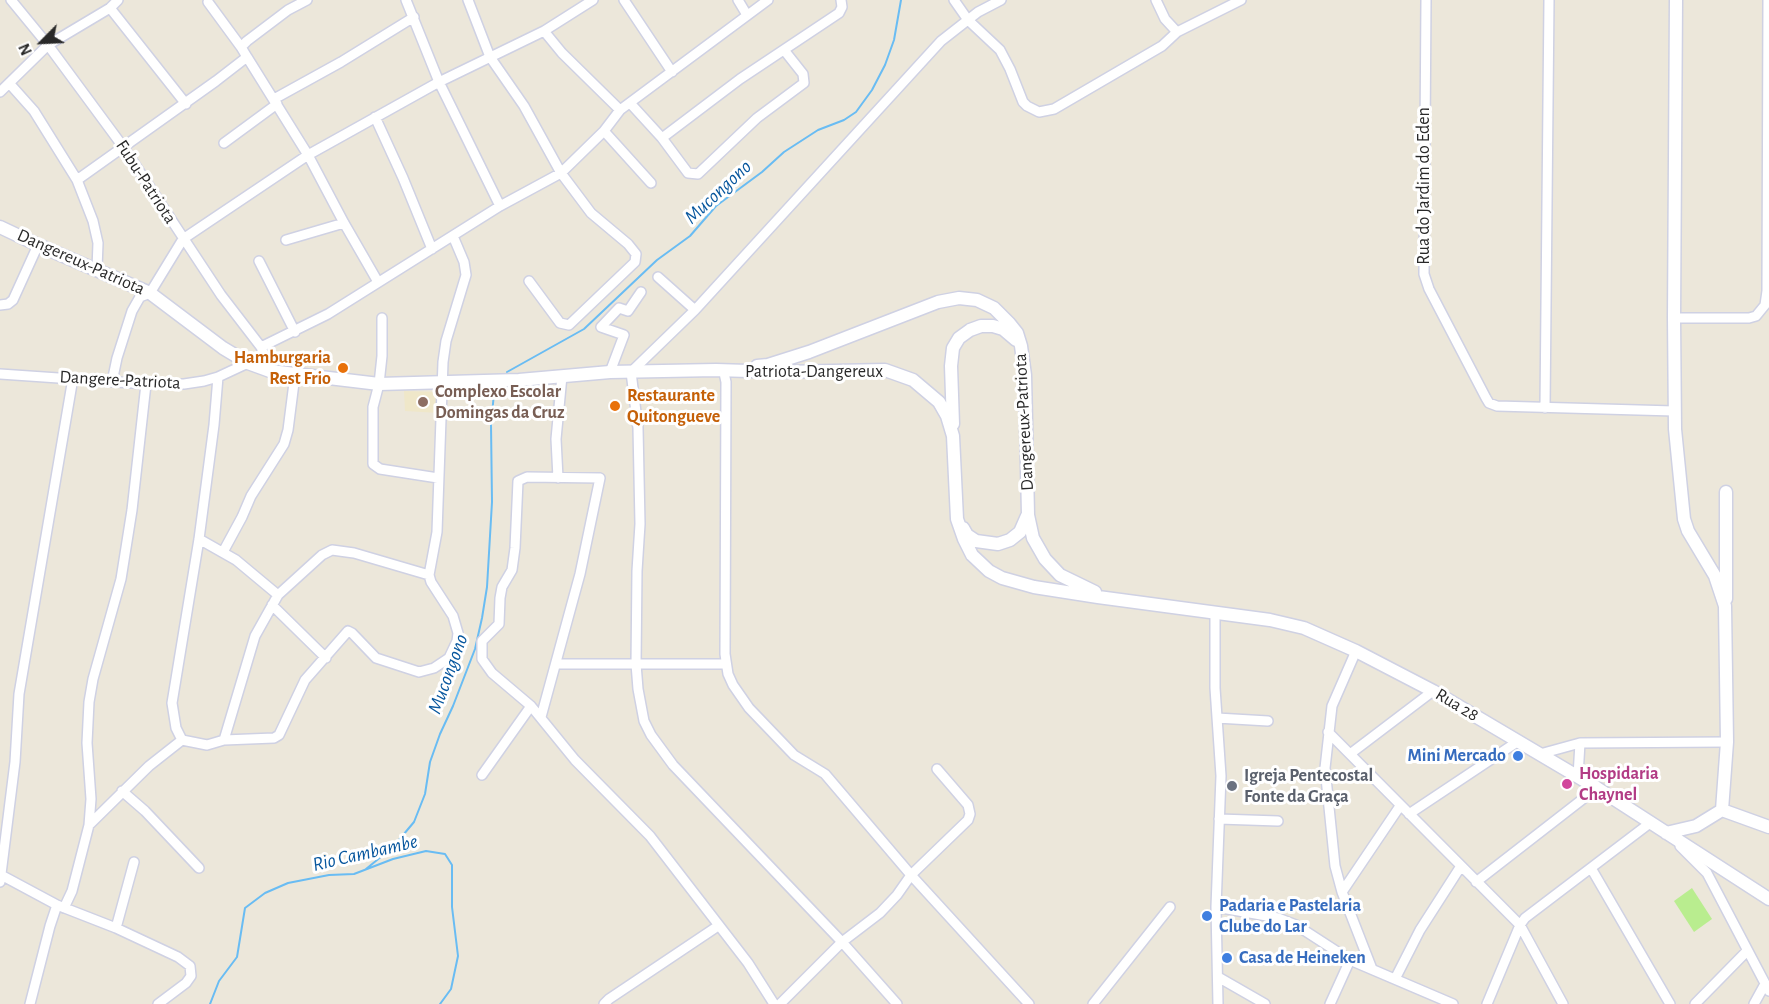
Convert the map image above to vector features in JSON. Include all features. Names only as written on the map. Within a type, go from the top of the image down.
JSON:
[{"type":"street","name":"Fubu-Patriota","points":[[11,0],[48,45],[124,148],[221,295],[261,348],[270,371]]},
{"type":"street","points":[[0,92],[48,45],[110,8],[118,0]]},
{"type":"street","points":[[283,0],[288,10]]},
{"type":"street","points":[[242,46],[288,10],[307,0]]},
{"type":"street","points":[[406,0],[439,82],[500,206]]},
{"type":"street","points":[[468,0],[490,57],[524,106],[561,173],[591,213],[628,244],[636,254],[635,262],[569,325],[560,323],[529,281]]},
{"type":"street","points":[[112,382],[132,311],[140,297],[150,293],[183,239],[308,155],[439,82],[544,31],[592,0]]},
{"type":"street","points":[[624,0],[672,72]]},
{"type":"street","points":[[738,0],[747,15]]},
{"type":"street","points":[[261,348],[352,300],[500,206],[561,173],[604,131],[620,110],[768,0]]},
{"type":"street","points":[[662,138],[740,80],[839,13],[842,8],[841,0]]},
{"type":"street","points":[[954,0],[968,20],[1000,50],[1023,102],[1039,112],[1054,109],[1162,46],[1177,32],[1241,0]]},
{"type":"street","points":[[631,372],[695,310],[941,40],[978,12],[1001,0]]},
{"type":"street","points":[[1156,0],[1165,19],[1177,32]]},
{"type":"street","name":"Rua do Jardim do Eden","points":[[1426,0],[1424,274],[1429,289],[1489,403],[1497,406],[1545,408]]},
{"type":"street","points":[[1549,0],[1545,408],[1674,411]]},
{"type":"street","points":[[1676,0],[1674,411],[1684,519],[1688,531],[1715,576],[1725,606]]},
{"type":"street","points":[[1674,318],[1749,318],[1756,316],[1765,305],[1767,291],[1767,0]]},
{"type":"street","points":[[208,2],[242,46],[308,155],[378,282]]},
{"type":"street","points":[[110,8],[186,104]]},
{"type":"street","points":[[224,143],[275,102],[414,17]]},
{"type":"street","points":[[544,31],[620,110]]},
{"type":"street","points":[[630,102],[662,138],[687,173],[698,174],[757,118],[804,83],[803,74],[784,50]]},
{"type":"street","points":[[77,180],[186,104],[247,57]]},
{"type":"street","points":[[9,83],[34,111],[77,180],[93,221],[98,243],[97,269]]},
{"type":"street","points":[[375,117],[432,249]]},
{"type":"street","points":[[604,131],[651,183]]},
{"type":"street","points":[[286,240],[344,223]]},
{"type":"street","name":"Dangereux-Patriota","points":[[0,226],[38,245],[150,293],[223,348],[248,363]]},
{"type":"street","points":[[89,825],[149,766],[182,740],[207,745],[224,740],[274,738],[279,735],[300,688],[348,631],[376,658],[419,672],[434,668],[449,657],[457,641],[458,633],[453,616],[431,582],[429,575],[437,532],[446,341],[466,275],[464,262],[453,236]]},
{"type":"street","points":[[0,305],[8,304],[13,300],[38,245]]},
{"type":"street","points":[[259,261],[295,332]]},
{"type":"street","points":[[658,277],[695,310]]},
{"type":"street","points":[[610,372],[624,335],[602,327],[619,308],[628,311],[641,292]]},
{"type":"street","name":"Dangereux-Patriota","points":[[720,371],[768,365],[809,352],[938,302],[959,298],[977,300],[994,308],[1013,328],[1021,346],[1025,375],[1028,515],[1033,538],[1044,559],[1060,575],[1090,591],[1122,601]]},
{"type":"street","points":[[382,318],[382,356],[379,384],[373,407],[372,464],[380,469],[438,478]]},
{"type":"street","points":[[953,436],[951,366],[953,348],[959,338],[969,330],[981,326],[993,326],[1013,335],[1021,346]]},
{"type":"street","points":[[248,363],[270,371],[379,384],[519,380],[610,372],[720,371],[724,373],[726,382],[726,664],[733,685],[739,697],[794,755],[825,774],[911,875],[1029,1004]]},
{"type":"street","name":"Dangere-Patriota","points":[[0,374],[146,384],[184,384],[218,377],[248,363]]},
{"type":"street","name":"Patriota-Dangereux","points":[[720,371],[885,370],[913,380],[939,402],[947,416],[953,436],[957,519],[972,555],[989,571],[1002,578],[1034,587],[1122,601]]},
{"type":"street","points":[[631,372],[638,428],[640,524],[636,664],[644,721],[672,765],[842,942],[897,1004]]},
{"type":"street","points":[[223,552],[242,517],[250,496],[284,444],[295,375]]},
{"type":"street","points":[[558,478],[556,439],[562,376]]},
{"type":"street","points":[[182,740],[176,728],[172,703],[199,539],[218,377]]},
{"type":"street","points":[[73,378],[19,694],[15,762],[0,879],[61,907],[116,928],[178,957],[190,966],[191,976],[186,982],[158,1004]]},
{"type":"street","points":[[30,1004],[50,926],[72,891],[89,825],[91,799],[87,743],[89,702],[93,679],[121,579],[132,510],[146,384]]},
{"type":"street","points":[[541,717],[580,574],[600,478],[527,477],[516,483],[515,548],[512,570],[502,587],[499,624],[486,636],[481,647],[482,659],[492,673],[531,706],[575,760],[650,836],[748,963],[774,1004]]},
{"type":"street","points":[[1722,810],[1726,742],[1726,492]]},
{"type":"street","points":[[957,519],[967,535],[976,541],[993,544],[1004,542],[1015,536],[1023,528],[1028,515]]},
{"type":"street","points":[[199,539],[236,560],[278,595]]},
{"type":"street","points":[[224,740],[255,636],[278,595],[322,555],[332,550],[354,552],[429,575]]},
{"type":"street","points":[[1709,567],[1720,569],[1727,560]]},
{"type":"street","name":"Rua 28","points":[[1122,601],[1270,620],[1304,628],[1356,651],[1433,691],[1578,776],[1769,899]]},
{"type":"street","points":[[272,605],[326,658]]},
{"type":"street","points":[[1215,612],[1214,655],[1221,776],[1216,907],[1218,1004]]},
{"type":"street","points":[[1356,651],[1332,706],[1325,768],[1335,866],[1342,892],[1372,969]]},
{"type":"street","points":[[556,663],[726,664]]},
{"type":"street","points":[[1350,753],[1433,691]]},
{"type":"street","points":[[482,775],[531,706]]},
{"type":"street","points":[[1217,718],[1268,722]]},
{"type":"street","points":[[1328,732],[1520,925],[1563,1004]]},
{"type":"street","points":[[1409,814],[1517,742]]},
{"type":"street","points":[[1540,754],[1580,743],[1726,742]]},
{"type":"street","points":[[1578,776],[1580,743]]},
{"type":"street","points":[[780,1004],[842,942],[880,913],[897,896],[911,875],[969,820],[968,805],[937,769]]},
{"type":"street","points":[[1476,882],[1597,788]]},
{"type":"street","points":[[122,791],[145,811],[199,868]]},
{"type":"street","points":[[1342,892],[1400,806]]},
{"type":"street","points":[[1722,810],[1769,827]]},
{"type":"street","points":[[1666,833],[1696,826],[1722,810]]},
{"type":"street","points":[[1219,819],[1278,821]]},
{"type":"street","points":[[1487,1004],[1520,925],[1541,905],[1650,823]]},
{"type":"street","points":[[1666,833],[1707,873],[1767,988],[1754,1004]]},
{"type":"street","points":[[116,928],[134,862]]},
{"type":"street","points":[[1395,979],[1420,930],[1461,866]]},
{"type":"street","points":[[1591,868],[1670,1004]]},
{"type":"street","points":[[1093,1004],[1170,907]]},
{"type":"street","points":[[1216,907],[1278,918],[1296,925],[1350,960],[1395,979],[1428,999],[1453,1004]]},
{"type":"street","points":[[604,1004],[718,926]]},
{"type":"street","points":[[1695,1004],[1747,951]]},
{"type":"street","points":[[1330,1004],[1350,960]]},
{"type":"street","points":[[1218,977],[1265,1004]]},
{"type":"shaded area","name":"Complexo Escolar Domingas da Cruz","points":[[404,391],[442,392],[439,413],[405,411]]},
{"type":"green space","points":[[1692,888],[1712,919],[1694,932],[1674,901]]},
{"type":"waterway","name":"Mucongono","points":[[507,372],[584,329],[657,260],[690,236],[716,206],[762,172],[784,152],[818,130],[844,120],[856,112],[872,90],[885,65],[894,40],[901,0]]},
{"type":"waterway","name":"Mucongono","points":[[366,869],[393,847],[414,822],[425,794],[430,762],[475,649],[487,587],[492,502],[491,425],[494,393]]},
{"type":"waterway","name":"Rio Cambambe","points":[[210,1004],[219,981],[237,957],[245,908],[265,893],[288,883],[329,875],[354,874],[393,859],[426,851],[445,854],[452,865],[452,907],[458,956],[451,989],[440,1004]]},
{"type":"place","name":"Hamburgaria Rest Frio","points":[[343,368]]},
{"type":"place","name":"Complexo Escolar Domingas da Cruz","points":[[423,402]]},
{"type":"place","name":"Restaurante Quitongueve","points":[[615,406]]},
{"type":"place","name":"Mini Mercado","points":[[1518,756]]},
{"type":"place","name":"Hospidaria Chaynel","points":[[1567,784]]},
{"type":"place","name":"Igreja Pentecostal Fonte da Graça","points":[[1232,786]]},
{"type":"place","name":"Padaria e Pastelaria Clube do Lar","points":[[1207,916]]},
{"type":"place","name":"Casa de Heineken","points":[[1227,958]]}]
